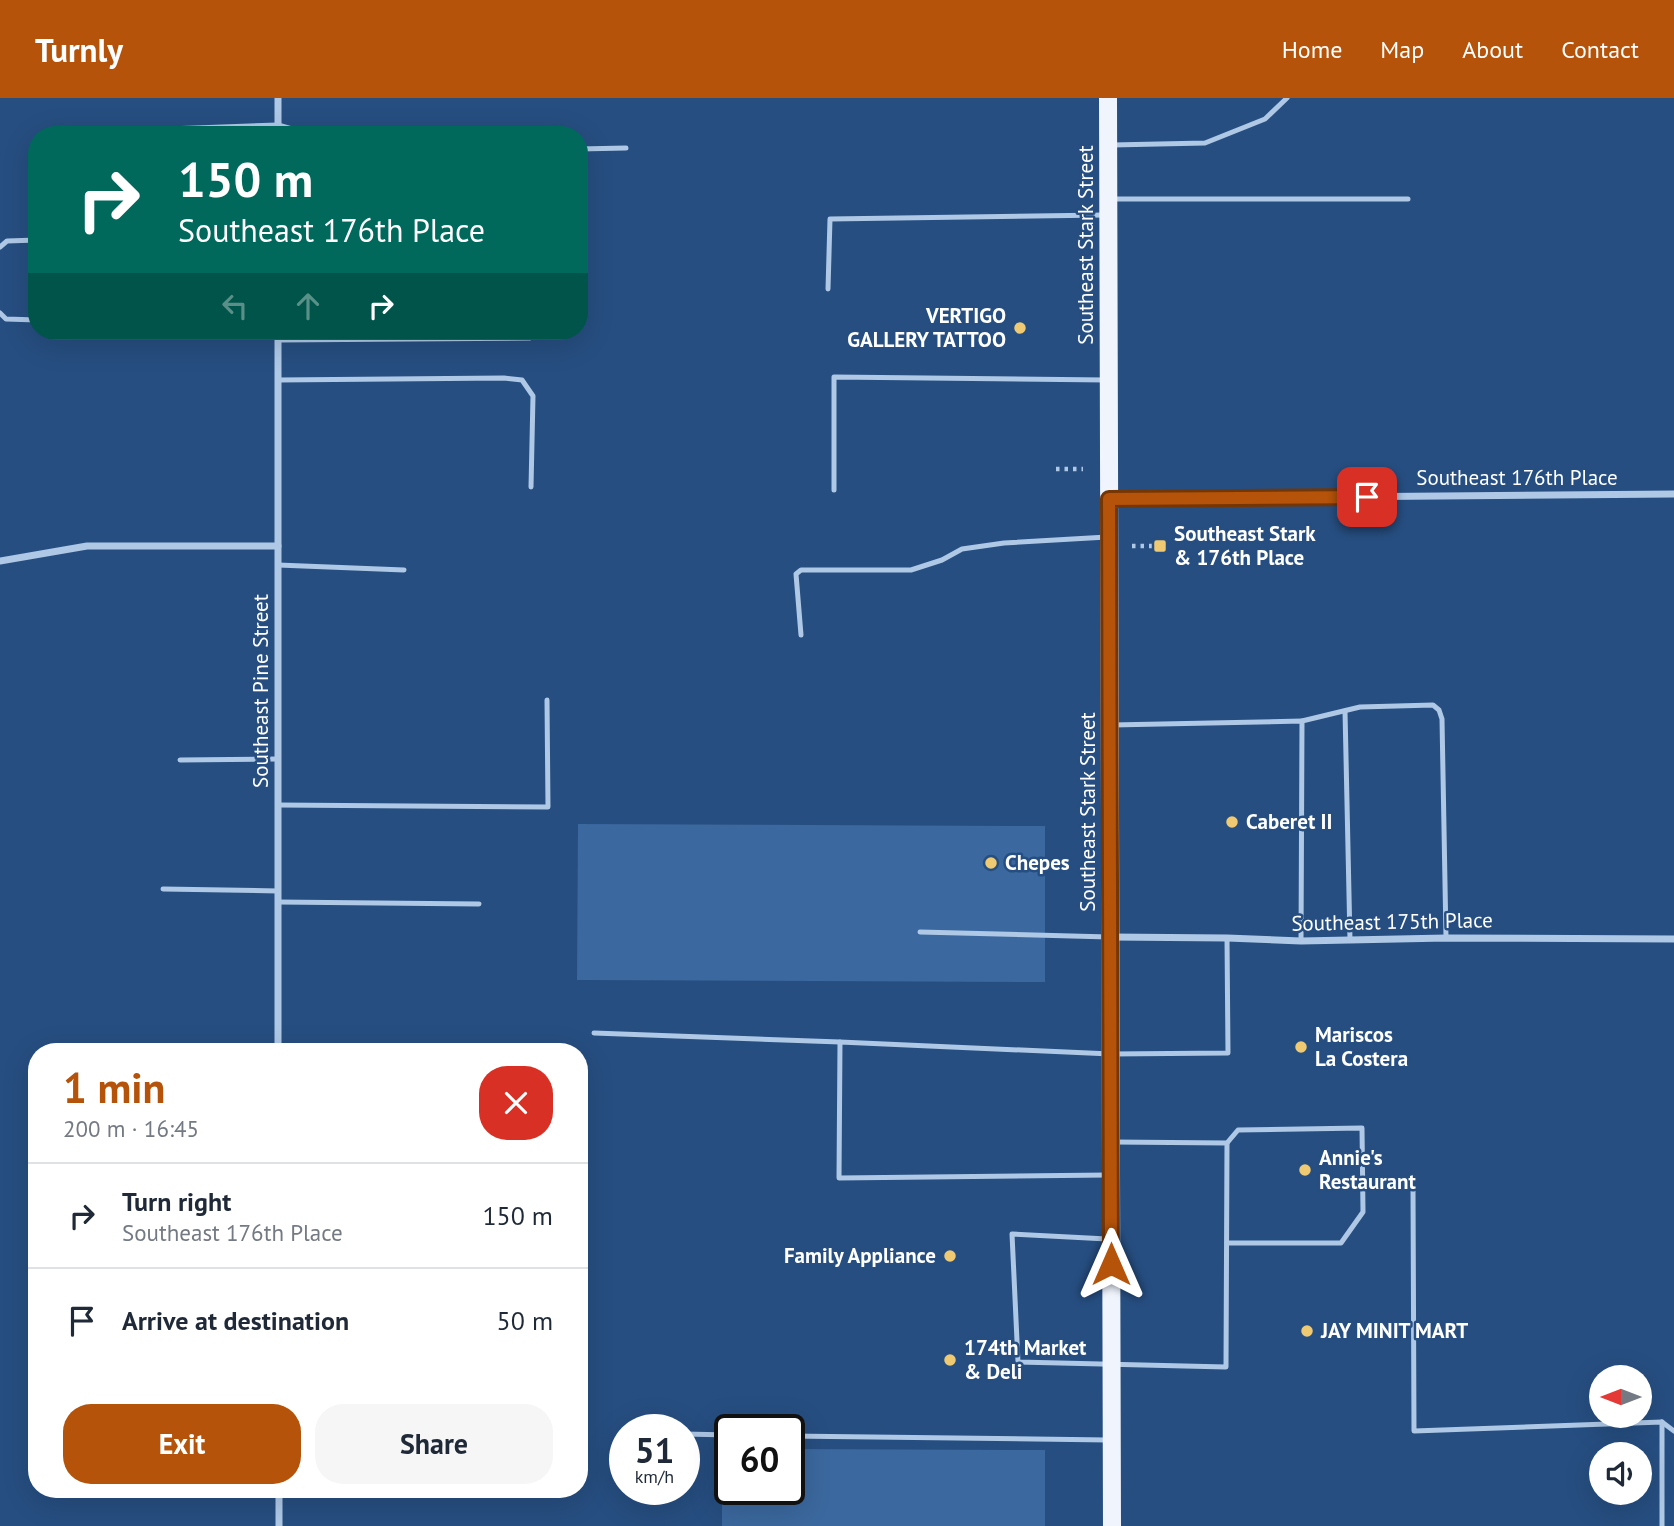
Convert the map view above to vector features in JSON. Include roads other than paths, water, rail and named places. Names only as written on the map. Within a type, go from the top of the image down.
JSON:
[{"type":"main road","name":"Southeast Stark Street","points":[[1108,98],[1112,1526]]},
{"type":"street","points":[[278,98],[278,125]]},
{"type":"street","name":"Southeast Pine Street","points":[[278,340],[278,1043]]},
{"type":"street","name":"Southeast 176th Place","points":[[1109,499],[1674,494]]},
{"type":"street","points":[[0,561],[87,546],[278,546]]},
{"type":"street","name":"Southeast 175th Place","points":[[1111,937],[1301,941],[1446,938],[1674,939]]},
{"type":"street","points":[[279,1498],[279,1526]]},
{"type":"lane","points":[[1108,145],[1205,143],[1265,119],[1287,98]]},
{"type":"lane","points":[[251,126],[282,126]]},
{"type":"lane","points":[[588,149],[626,148]]},
{"type":"lane","points":[[828,289],[830,219],[1108,207],[1408,199]]},
{"type":"lane","points":[[0,247],[7,241],[28,240]]},
{"type":"lane","points":[[0,313],[6,319],[28,320]]},
{"type":"lane","points":[[834,490],[834,377],[1109,380]]},
{"type":"lane","points":[[278,380],[522,380],[533,397],[531,487]]},
{"type":"lane","points":[[801,635],[796,574],[801,570],[911,570],[942,560],[962,549],[1004,543],[1109,536]]},
{"type":"lane","points":[[278,565],[404,570]]},
{"type":"lane","points":[[278,805],[548,807],[547,700]]},
{"type":"lane","points":[[1110,725],[1302,721],[1360,707],[1433,705],[1439,710],[1442,719],[1446,938]]},
{"type":"lane","points":[[1345,711],[1350,940]]},
{"type":"lane","points":[[1301,941],[1302,721]]},
{"type":"lane","points":[[180,760],[278,759]]},
{"type":"lane","points":[[163,889],[278,891]]},
{"type":"lane","points":[[278,902],[479,904]]},
{"type":"lane","points":[[920,932],[1111,937]]},
{"type":"lane","points":[[594,1033],[1111,1054],[1228,1053],[1227,938]]},
{"type":"lane","points":[[840,1042],[839,1178],[1111,1175]]},
{"type":"lane","points":[[1111,1239],[1012,1234],[1018,1362],[1226,1367],[1227,1143],[1238,1130],[1362,1128],[1363,1212],[1341,1243],[1227,1243]]},
{"type":"lane","points":[[1111,1142],[1227,1143]]},
{"type":"lane","points":[[1413,1188],[1414,1432],[1662,1422],[1674,1431]]},
{"type":"lane","points":[[1662,1422],[1662,1526]]},
{"type":"lane","points":[[805,1436],[1111,1440]]},
{"type":"place","name":"VERTIGO GALLERY TATTOO","points":[[1020,328]]},
{"type":"place","name":"Southeast Stark & 176th Place","points":[[1160,546]]},
{"type":"place","name":"Caberet II","points":[[1232,822]]},
{"type":"place","name":"Chepes","points":[[991,863]]},
{"type":"place","name":"Mariscos La Costera","points":[[1301,1047]]},
{"type":"place","name":"Annie's Restaurant","points":[[1305,1170]]},
{"type":"place","name":"Family Appliance","points":[[950,1256]]},
{"type":"place","name":"JAY MINIT MART","points":[[1307,1331]]},
{"type":"place","name":"174th Market & Deli","points":[[950,1360]]}]
